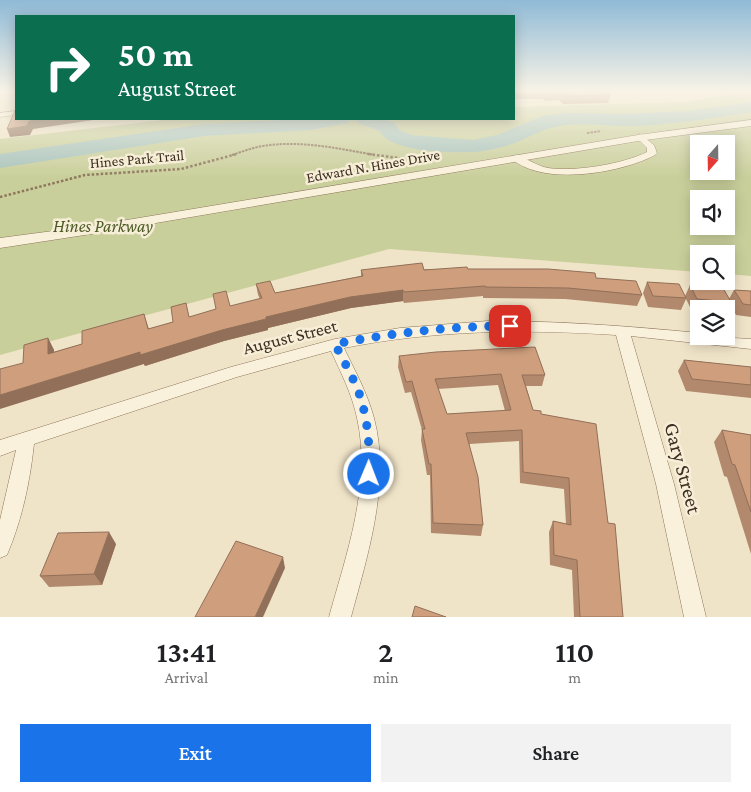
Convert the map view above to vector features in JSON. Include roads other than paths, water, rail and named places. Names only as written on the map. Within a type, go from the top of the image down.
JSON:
[{"type":"street","name":"Edward N. Hines Drive","points":[[0,243],[91,230],[640,137],[751,123]]},
{"type":"street","points":[[516,158],[548,171],[608,166],[645,158],[652,153],[651,147],[640,137]]},
{"type":"street","name":"August Street","points":[[0,448],[246,368],[335,344],[401,332],[477,326],[544,326],[751,344]]},
{"type":"street","name":"Gary Street","points":[[622,332],[665,484],[695,617]]},
{"type":"street","points":[[335,344],[358,392],[368,432],[370,458],[367,506],[359,548],[340,617]]},
{"type":"street","points":[[0,548],[9,527],[18,494],[26,440]]},
{"type":"waterway","points":[[0,161],[204,130],[311,124],[335,120]]},
{"type":"waterway","points":[[368,120],[388,127],[391,134],[407,141],[439,145],[473,146],[503,140],[543,122],[561,120]]},
{"type":"waterway","points":[[614,120],[630,120]]},
{"type":"park label","name":"Hines Parkway","points":[[103,226]]}]
